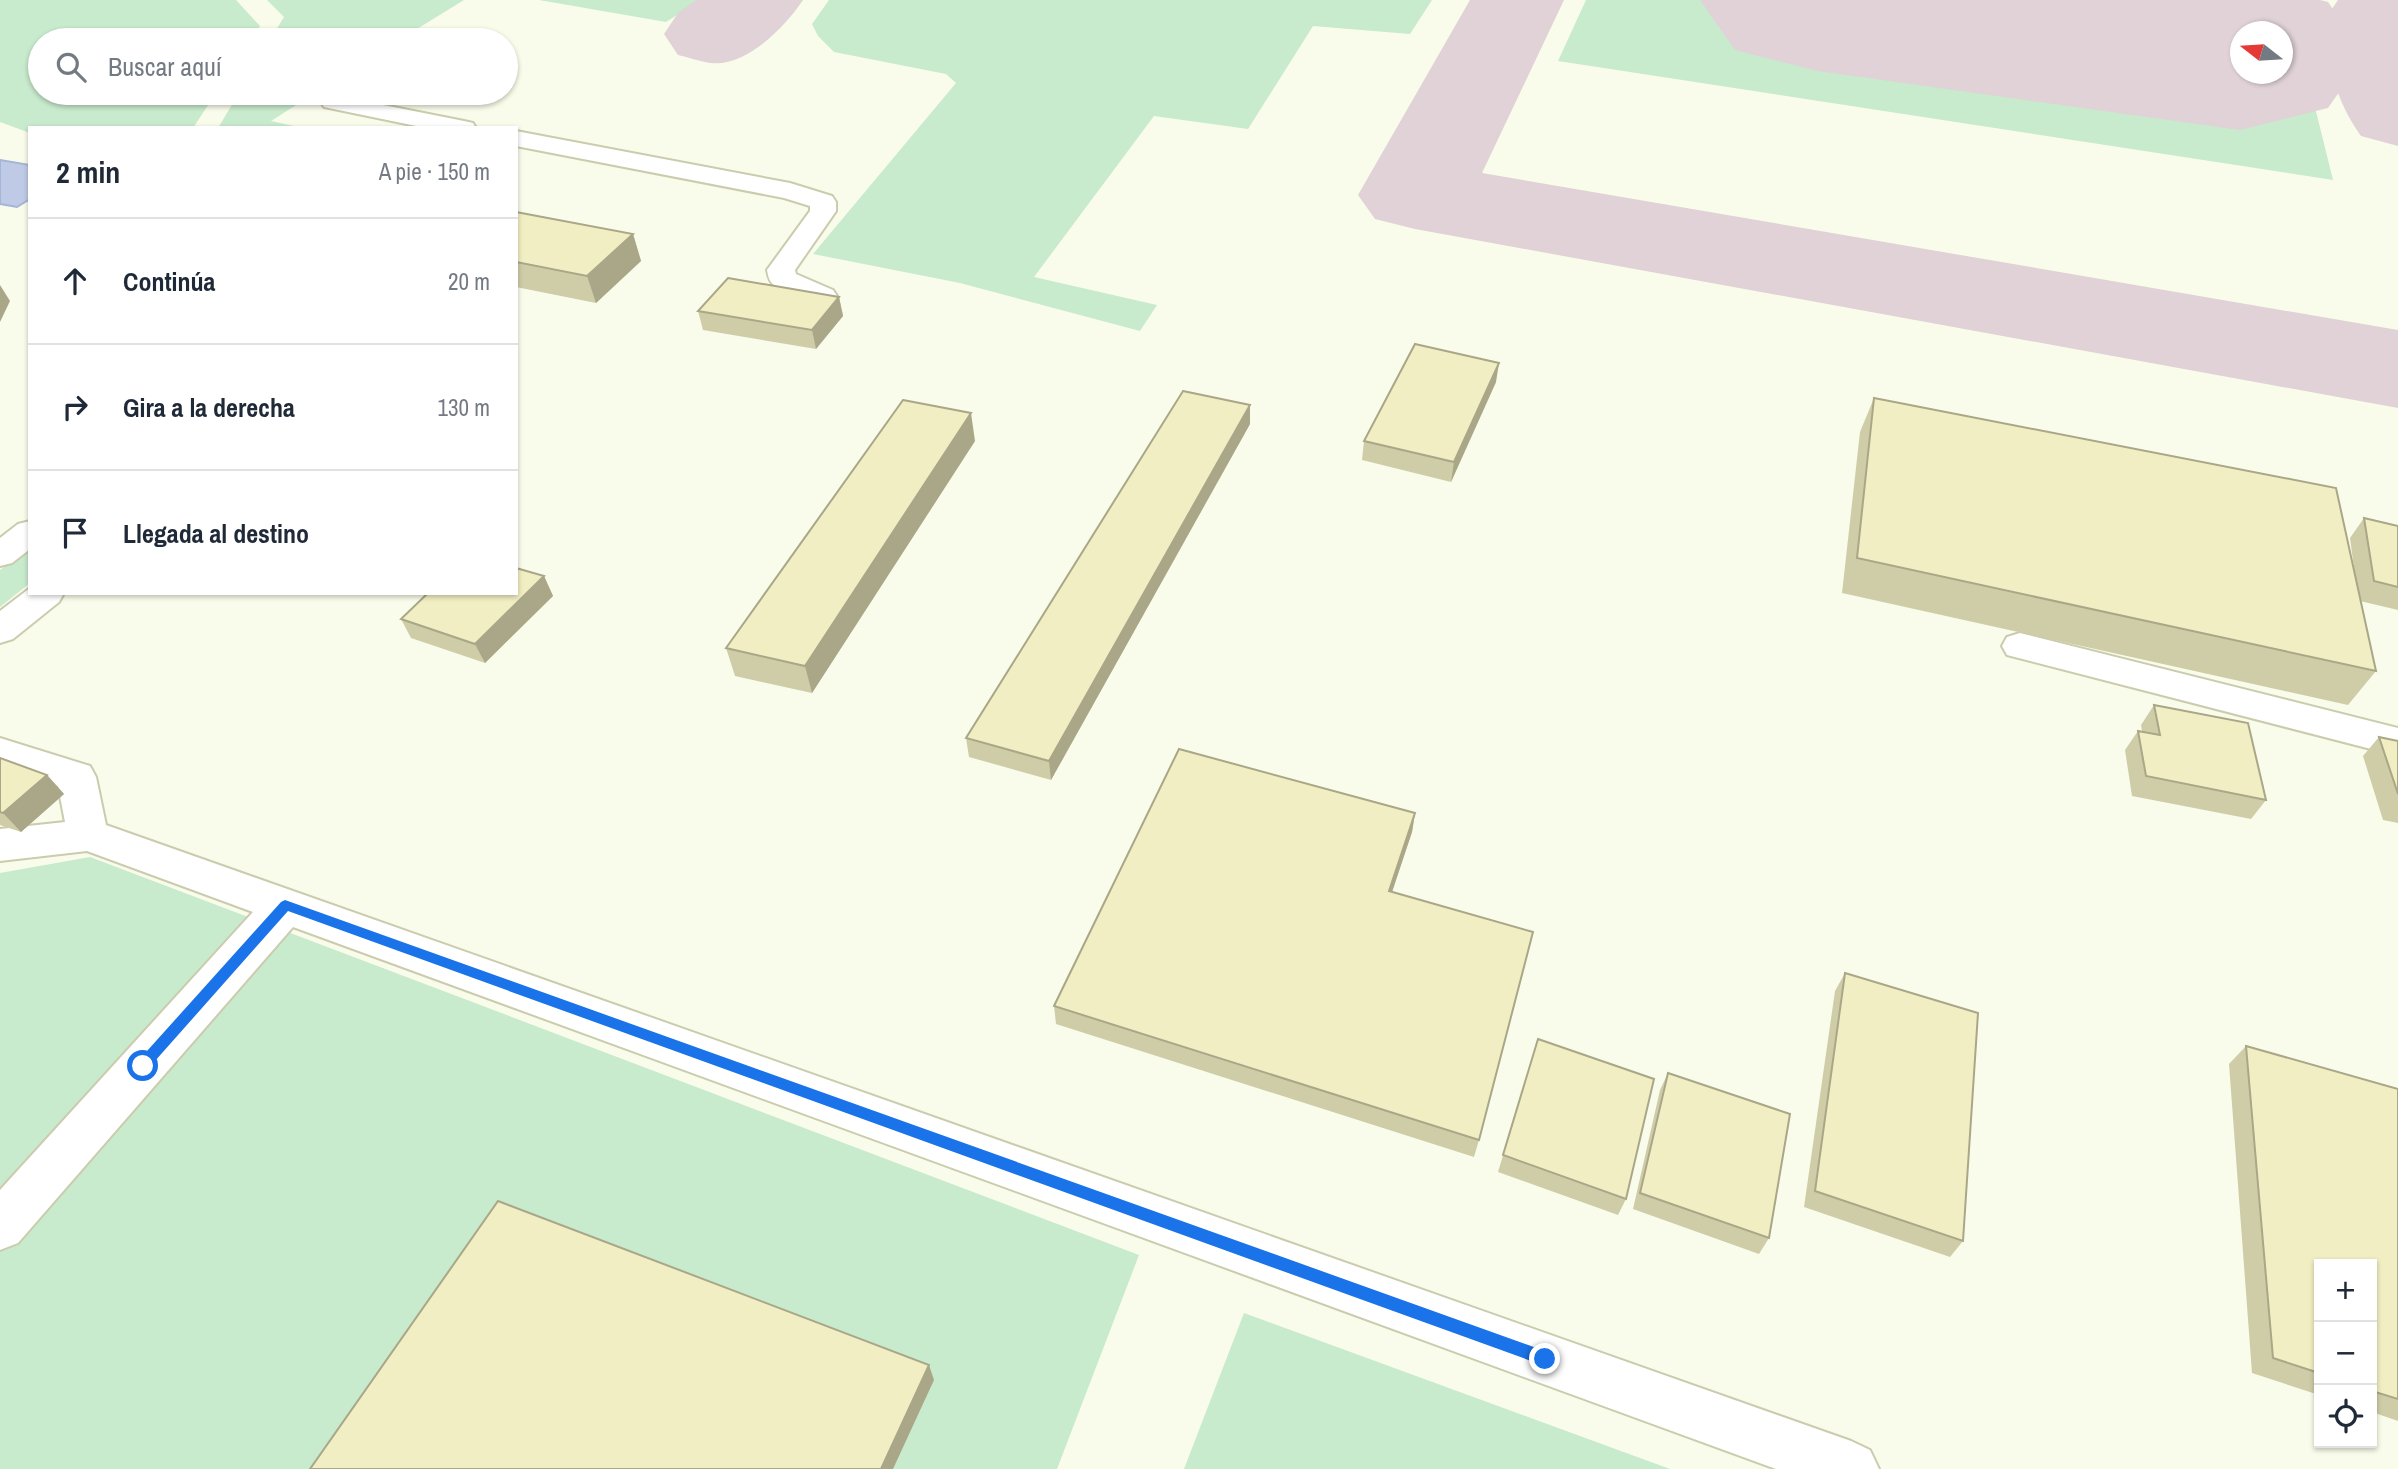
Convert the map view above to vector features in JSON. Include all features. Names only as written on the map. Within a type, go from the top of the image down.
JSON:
[{"type":"street","points":[[348,105],[454,126]]},
{"type":"street","points":[[518,138],[790,191],[823,202],[824,211],[781,270],[783,279],[823,296]]},
{"type":"street","points":[[0,555],[28,534]]},
{"type":"street","points":[[0,630],[44,595]]},
{"type":"street","points":[[2020,646],[2398,742]]},
{"type":"street","points":[[0,753],[76,778],[88,835]]},
{"type":"street","points":[[0,845],[88,835],[1851,1469]]},
{"type":"street","points":[[0,1226],[285,905]]},
{"type":"green space","points":[[0,0],[236,0],[260,26],[28,28],[28,105],[208,105],[194,126],[28,126],[28,132],[0,122]]},
{"type":"green space","points":[[267,0],[464,0],[418,28],[277,28],[284,17]]},
{"type":"green space","points":[[539,0],[701,0],[666,22]]},
{"type":"green space","points":[[829,0],[1432,0],[1410,34],[1313,26],[1248,129],[1154,116],[1034,277],[1157,305],[1140,331],[960,283],[813,254],[956,83],[946,74],[834,52],[818,36],[812,24]]},
{"type":"green space","points":[[1586,0],[1751,0],[2230,65],[2230,84],[2293,84],[2293,73],[2307,75],[2333,180],[1558,61]]},
{"type":"green space","points":[[232,105],[296,105],[271,121],[294,126],[219,126]]},
{"type":"green space","points":[[28,549],[28,585],[0,607],[0,570]]},
{"type":"green space","points":[[90,857],[1139,1255],[1057,1469],[0,1469],[0,873]]},
{"type":"green space","points":[[1244,1313],[1670,1469],[1184,1469]]},
{"type":"water","points":[[0,160],[28,165],[28,200],[17,207],[0,204]]},
{"type":"building","points":[[518,212],[633,234],[587,276],[518,262]]},
{"type":"building","points":[[728,278],[839,297],[812,330],[698,311]]},
{"type":"building","points":[[1415,344],[1499,363],[1454,462],[1364,441]]},
{"type":"building","points":[[1183,391],[1250,405],[1049,761],[966,738]]},
{"type":"building","points":[[1874,398],[2336,488],[2376,671],[1857,558]]},
{"type":"building","points":[[903,400],[971,413],[805,666],[726,648]]},
{"type":"building","points":[[2364,518],[2398,526],[2398,587],[2374,581]]},
{"type":"building","points":[[518,569],[544,576],[475,644],[401,619],[426,595],[518,595]]},
{"type":"building","points":[[2154,705],[2248,723],[2266,800],[2146,776],[2138,731],[2160,735]]},
{"type":"building","points":[[2379,737],[2398,741],[2398,794]]},
{"type":"building","points":[[1179,749],[1415,813],[1389,891],[1533,932],[1479,1140],[1054,1006]]},
{"type":"building","points":[[0,758],[47,775],[3,813],[0,812]]},
{"type":"building","points":[[1845,973],[1978,1013],[1963,1241],[1815,1191]]},
{"type":"building","points":[[1538,1039],[1654,1079],[1626,1199],[1503,1155]]},
{"type":"building","points":[[2246,1046],[2398,1089],[2398,1399],[2377,1393],[2377,1259],[2314,1259],[2314,1371],[2273,1358]]},
{"type":"building","points":[[1668,1073],[1790,1114],[1769,1238],[1640,1193]]},
{"type":"building","points":[[498,1201],[929,1365],[881,1469],[310,1469]]},
{"type":"taxiway","points":[[713,34],[756,0]]},
{"type":"taxiway","points":[[1517,0],[1415,195],[2398,369]]},
{"type":"taxiway","points":[[2372,21],[2381,74],[2398,114]]},
{"type":"runway","points":[[1818,0],[2230,54]]},
{"type":"route","points":[[143,1066],[285,905],[1545,1359]]}]
